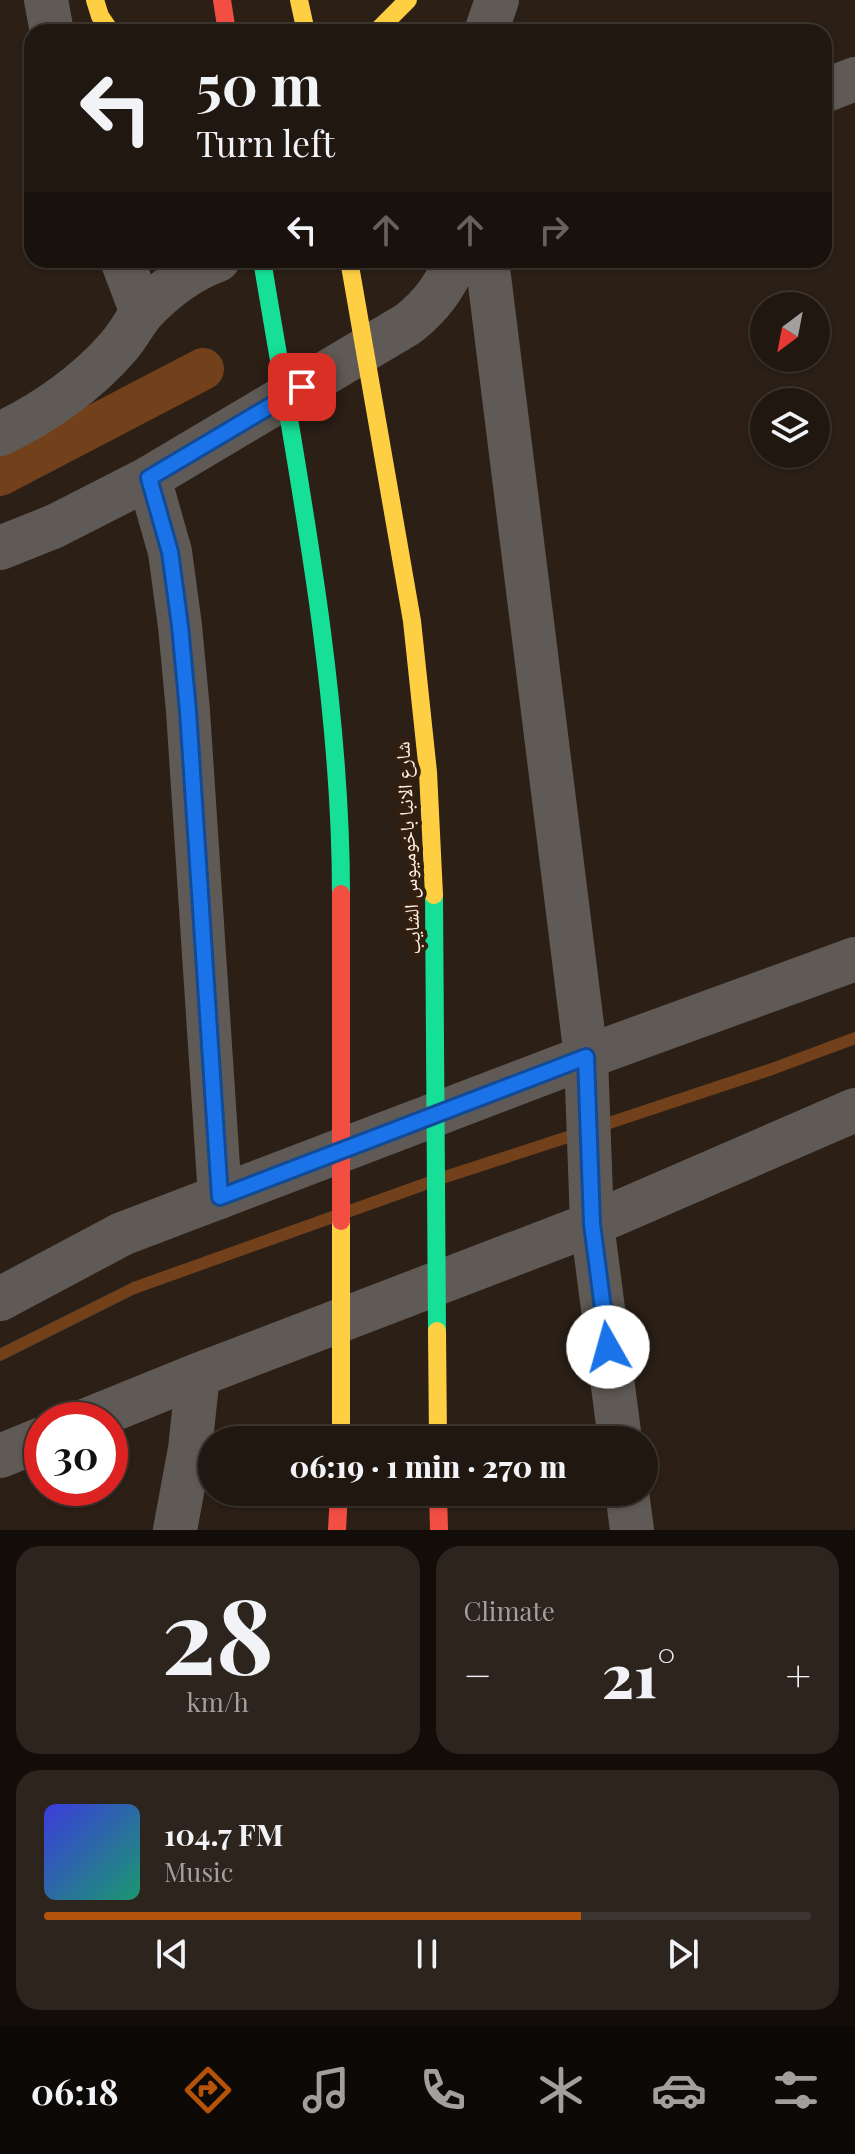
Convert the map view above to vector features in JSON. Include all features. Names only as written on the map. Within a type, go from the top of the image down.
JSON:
[{"type":"main road","points":[[95,0],[106,24]]},
{"type":"main road","points":[[222,0],[226,24]]},
{"type":"main road","points":[[299,0],[304,24]]},
{"type":"main road","points":[[384,24],[408,0]]},
{"type":"main road","points":[[263,268],[321,625],[337,779],[341,856],[341,1426]]},
{"type":"main road","name":"شارع الانبا باخوميوس الشايب","points":[[350,268],[409,605],[428,772],[435,924],[438,1426]]},
{"type":"main road","points":[[337,1530],[338,1506]]},
{"type":"main road","points":[[438,1506],[439,1530]]},
{"type":"street","points":[[46,0],[50,24]]},
{"type":"street","points":[[489,24],[497,0]]},
{"type":"street","points":[[832,88],[855,79]]},
{"type":"street","points":[[125,268],[142,313]]},
{"type":"street","points":[[0,434],[22,424],[73,389],[118,347],[142,313],[172,286],[204,268]]},
{"type":"street","points":[[0,548],[55,526],[149,478],[408,324],[427,310],[452,268]]},
{"type":"street","points":[[488,268],[586,1057],[592,1224],[618,1426]]},
{"type":"street","points":[[149,478],[170,552],[182,640],[220,1197]]},
{"type":"street","points":[[0,1299],[122,1234],[586,1057],[855,959]]},
{"type":"street","points":[[128,1403],[592,1224],[855,1110]]},
{"type":"street","points":[[175,1530],[190,1449],[198,1375]]},
{"type":"street","points":[[0,1456],[24,1446]]},
{"type":"street","points":[[629,1506],[632,1530]]},
{"type":"waterway","points":[[0,475],[203,369]]},
{"type":"waterway","points":[[597,1127],[855,1038]]},
{"type":"waterway","points":[[445,1177],[580,1133]]},
{"type":"waterway","points":[[0,1355],[134,1288],[428,1183]]},
{"type":"traffic: fast","points":[[263,268],[325,656],[339,815],[341,894]]},
{"type":"traffic: fast","points":[[434,895],[437,1331]]},
{"type":"traffic: slow","points":[[95,0],[106,24]]},
{"type":"traffic: slow","points":[[299,0],[304,24]]},
{"type":"traffic: slow","points":[[384,24],[408,0]]},
{"type":"traffic: slow","points":[[350,268],[412,621],[428,772],[434,895]]},
{"type":"traffic: slow","points":[[341,1221],[341,1426]]},
{"type":"traffic: slow","points":[[437,1331],[438,1426]]},
{"type":"traffic: jam","points":[[222,0],[226,24]]},
{"type":"traffic: jam","points":[[341,894],[341,1221]]},
{"type":"traffic: jam","points":[[337,1530],[338,1506]]},
{"type":"traffic: jam","points":[[438,1506],[439,1530]]},
{"type":"route","points":[[302,387],[149,478],[170,552],[180,626],[220,1197],[586,1057],[592,1224],[608,1347]]}]
